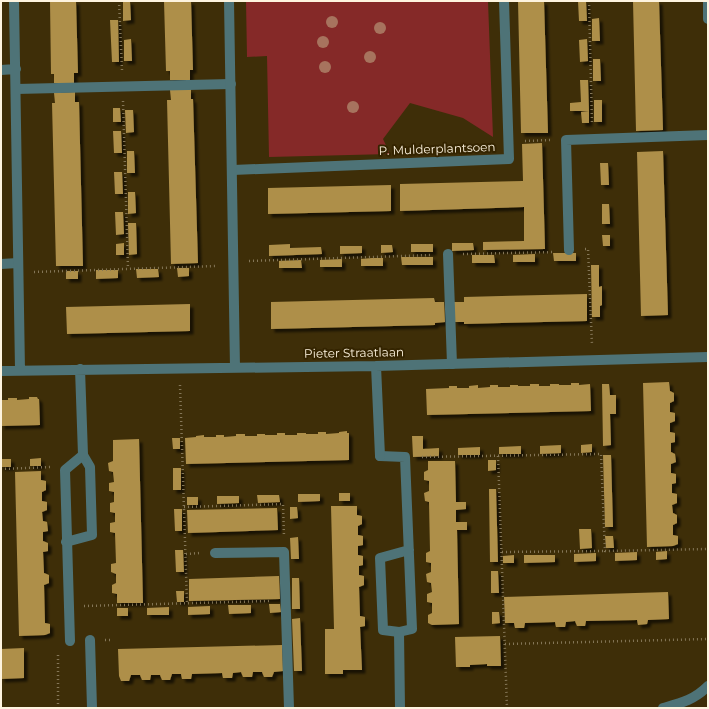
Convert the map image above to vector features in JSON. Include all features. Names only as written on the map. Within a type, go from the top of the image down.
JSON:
[{"type":"street","points":[[14,1],[20,370]]},
{"type":"street","points":[[230,1],[235,368]]},
{"type":"street","name":"P. Mulderplantsoen","points":[[233,170],[509,159],[504,1]]},
{"type":"street","points":[[708,1],[708,19]]},
{"type":"street","points":[[1,70],[16,69]]},
{"type":"street","points":[[16,89],[231,84]]},
{"type":"street","points":[[569,250],[566,140],[708,135]]},
{"type":"street","points":[[448,254],[452,364]]},
{"type":"street","points":[[1,264],[18,268]]},
{"type":"street","name":"Pieter Straatlaan","points":[[1,371],[376,366],[708,357]]},
{"type":"street","points":[[376,366],[380,456],[405,458],[409,550],[412,629],[399,632],[383,630],[380,558],[409,550]]},
{"type":"street","points":[[66,542],[92,535],[90,467],[83,455],[80,369]]},
{"type":"street","points":[[70,641],[65,470],[83,455]]},
{"type":"street","points":[[214,553],[284,552],[289,708]]},
{"type":"street","points":[[399,632],[400,708]]},
{"type":"street","points":[[90,640],[92,708]]},
{"type":"street","points":[[663,708],[690,700],[700,695],[708,686]]},
{"type":"path","points":[[120,1],[128,268]]},
{"type":"path","points":[[588,1],[593,139]]},
{"type":"path","points":[[508,141],[566,140]]},
{"type":"path","points":[[18,268],[234,266],[251,260],[448,254],[549,253],[588,249],[592,360]]},
{"type":"path","points":[[179,369],[187,603]]},
{"type":"path","points":[[405,458],[601,454],[605,551]]},
{"type":"path","points":[[498,456],[507,708]]},
{"type":"path","points":[[1,469],[52,467],[65,470]]},
{"type":"path","points":[[184,507],[283,504],[284,552]]},
{"type":"path","points":[[502,552],[708,549]]},
{"type":"path","points":[[68,606],[286,600]]},
{"type":"path","points":[[505,644],[708,639]]},
{"type":"path","points":[[58,708],[58,641],[70,641]]},
{"type":"shaded area","points":[[246,1],[488,1],[493,137],[463,118],[410,103],[383,139],[390,154],[269,157],[267,56],[247,57]]},
{"type":"building","points":[[50,1],[76,1],[78,73],[74,73],[74,83],[54,83],[54,74],[51,74]]},
{"type":"building","points":[[123,1],[130,1],[131,20],[123,21]]},
{"type":"building","points":[[164,1],[191,1],[193,70],[190,70],[190,80],[170,80],[170,71],[166,71]]},
{"type":"building","points":[[518,1],[544,1],[548,133],[521,133]]},
{"type":"building","points":[[578,1],[586,1],[587,21],[579,21]]},
{"type":"building","points":[[633,1],[659,1],[663,130],[636,131]]},
{"type":"building","points":[[599,18],[600,41],[592,41],[592,19]]},
{"type":"building","points":[[110,20],[118,20],[119,62],[112,62]]},
{"type":"building","points":[[131,39],[132,61],[124,61],[124,40]]},
{"type":"building","points":[[587,39],[588,61],[580,62],[579,40]]},
{"type":"building","points":[[593,59],[600,59],[601,81],[593,81]]},
{"type":"building","points":[[580,80],[588,80],[589,111],[570,111],[570,103],[581,102]]},
{"type":"building","points":[[191,89],[191,99],[193,99],[198,263],[171,264],[167,100],[171,100],[170,90]]},
{"type":"building","points":[[75,92],[75,102],[79,102],[83,266],[56,266],[52,103],[55,103],[54,93]]},
{"type":"building","points":[[594,100],[602,100],[602,122],[594,122]]},
{"type":"building","points":[[113,108],[120,108],[121,122],[113,122]]},
{"type":"building","points":[[125,110],[133,110],[134,132],[126,133]]},
{"type":"building","points":[[589,111],[589,123],[582,123],[581,112]]},
{"type":"building","points":[[113,131],[121,131],[122,153],[114,153]]},
{"type":"building","points":[[542,143],[545,249],[483,250],[483,242],[524,241],[524,207],[400,211],[400,184],[523,181],[522,144]]},
{"type":"building","points":[[127,151],[134,151],[135,173],[127,173]]},
{"type":"building","points":[[663,151],[668,315],[641,316],[637,152]]},
{"type":"building","points":[[600,163],[608,163],[609,185],[601,185]]},
{"type":"building","points":[[114,172],[122,172],[123,194],[115,194]]},
{"type":"building","points":[[391,185],[391,211],[268,214],[268,188]]},
{"type":"building","points":[[128,192],[135,192],[136,213],[128,214]]},
{"type":"building","points":[[602,204],[609,204],[610,224],[602,224]]},
{"type":"building","points":[[115,212],[123,212],[124,234],[116,235]]},
{"type":"building","points":[[128,223],[136,223],[137,254],[129,255]]},
{"type":"building","points":[[602,235],[610,235],[610,246],[603,246]]},
{"type":"building","points":[[124,243],[124,255],[116,255],[116,244]]},
{"type":"building","points":[[452,243],[473,243],[474,250],[452,251]]},
{"type":"building","points":[[290,244],[290,248],[321,247],[322,254],[269,256],[269,245]]},
{"type":"building","points":[[411,244],[433,244],[433,252],[411,252]]},
{"type":"building","points":[[381,245],[392,245],[393,252],[381,253]]},
{"type":"building","points":[[340,246],[362,246],[362,253],[340,254]]},
{"type":"building","points":[[553,253],[576,253],[576,261],[554,261]]},
{"type":"building","points":[[535,254],[535,262],[513,262],[513,255]]},
{"type":"building","points":[[472,255],[494,255],[495,263],[472,263]]},
{"type":"building","points":[[401,257],[433,257],[433,265],[402,265]]},
{"type":"building","points":[[383,258],[383,266],[361,266],[361,259]]},
{"type":"building","points":[[342,259],[342,267],[320,267],[320,260]]},
{"type":"building","points":[[301,260],[302,268],[279,268],[279,261]]},
{"type":"building","points":[[591,265],[599,265],[599,287],[602,286],[602,305],[600,306],[600,317],[592,317]]},
{"type":"building","points":[[177,268],[189,268],[189,276],[178,277]]},
{"type":"building","points":[[136,269],[158,269],[159,277],[137,278]]},
{"type":"building","points":[[96,270],[118,270],[118,278],[96,279]]},
{"type":"building","points":[[66,271],[78,271],[78,279],[66,279]]},
{"type":"building","points":[[587,294],[587,321],[464,324],[464,322],[454,322],[454,302],[464,302],[464,297]]},
{"type":"building","points":[[434,298],[435,302],[444,302],[445,322],[435,323],[435,325],[271,329],[271,302]]},
{"type":"building","points":[[190,304],[190,331],[67,334],[66,307]]},
{"type":"building","points":[[669,382],[670,391],[674,393],[674,401],[670,403],[670,412],[675,413],[675,421],[670,423],[670,432],[675,433],[675,442],[671,443],[671,452],[675,454],[676,462],[671,464],[671,473],[676,474],[676,483],[672,484],[672,493],[677,494],[677,503],[672,505],[673,513],[677,515],[677,523],[673,525],[673,535],[678,536],[678,544],[673,546],[647,547],[643,383]]},
{"type":"building","points":[[571,383],[579,383],[579,385],[590,384],[591,411],[427,415],[426,389],[449,388],[449,386],[469,388],[469,386],[478,385],[478,388],[490,387],[490,385],[498,385],[498,387],[510,387],[510,385],[530,386],[530,384],[550,386],[550,384],[571,385]]},
{"type":"building","points":[[602,384],[609,384],[610,395],[616,395],[616,414],[610,414],[611,445],[603,446]]},
{"type":"building","points":[[29,397],[37,397],[39,399],[40,425],[1,426],[1,400],[8,400],[8,398],[17,398],[17,400],[29,399]]},
{"type":"building","points":[[347,431],[347,433],[349,433],[349,460],[186,464],[185,438],[204,435],[204,437],[216,437],[216,435],[224,435],[224,437],[236,436],[236,434],[257,436],[257,434],[277,435],[277,433],[285,433],[285,435],[297,435],[297,433],[318,434],[318,432],[326,432],[326,434]]},
{"type":"building","points":[[412,436],[423,436],[423,449],[439,448],[439,456],[413,457]]},
{"type":"building","points":[[172,438],[180,438],[180,449],[173,449]]},
{"type":"building","points":[[139,439],[143,603],[117,603],[117,594],[112,593],[112,585],[116,583],[116,574],[111,572],[111,564],[116,563],[115,533],[110,532],[110,523],[115,522],[115,513],[110,512],[110,503],[114,502],[114,492],[109,491],[109,483],[114,482],[113,472],[109,471],[108,463],[113,461],[113,440]]},
{"type":"building","points":[[592,444],[592,452],[581,453],[581,445]]},
{"type":"building","points":[[561,445],[561,453],[540,454],[540,446]]},
{"type":"building","points":[[521,446],[521,454],[499,454],[499,447]]},
{"type":"building","points":[[480,447],[480,455],[458,455],[458,448]]},
{"type":"building","points":[[603,455],[611,455],[613,527],[605,527]]},
{"type":"building","points":[[41,458],[41,466],[30,466],[30,459]]},
{"type":"building","points":[[1,459],[11,459],[11,467],[1,467]]},
{"type":"building","points":[[488,460],[496,460],[496,470],[488,471]]},
{"type":"building","points":[[428,461],[455,461],[456,502],[466,502],[466,509],[456,510],[456,522],[467,522],[467,530],[457,530],[459,624],[432,625],[428,623],[428,615],[432,613],[432,603],[427,602],[427,594],[432,592],[431,583],[427,582],[426,574],[431,572],[431,563],[426,562],[426,553],[430,551],[429,502],[425,501],[424,493],[429,491],[429,481],[424,480],[424,472],[428,470]]},
{"type":"building","points":[[173,468],[181,468],[181,490],[173,490]]},
{"type":"building","points":[[41,471],[41,480],[46,481],[46,490],[42,492],[42,501],[47,502],[47,510],[42,512],[43,521],[47,522],[48,531],[43,532],[43,541],[48,543],[48,551],[43,552],[44,573],[49,575],[49,583],[44,585],[45,623],[50,624],[50,633],[45,635],[19,636],[15,472]]},
{"type":"building","points":[[489,489],[496,489],[498,562],[490,562]]},
{"type":"building","points":[[339,493],[350,493],[350,501],[339,501]]},
{"type":"building","points":[[298,494],[320,494],[320,501],[298,502]]},
{"type":"building","points":[[257,495],[279,495],[280,502],[258,503]]},
{"type":"building","points":[[217,496],[239,496],[239,503],[217,504]]},
{"type":"building","points":[[187,497],[198,497],[198,505],[187,505]]},
{"type":"building","points":[[331,506],[357,506],[357,515],[362,516],[362,524],[358,526],[358,535],[363,536],[363,545],[358,546],[358,555],[363,556],[363,565],[359,566],[359,575],[364,576],[364,585],[359,587],[360,616],[365,617],[365,626],[360,627],[362,670],[343,670],[343,674],[325,674],[325,629],[334,629]]},
{"type":"building","points":[[290,507],[297,507],[298,518],[290,519]]},
{"type":"building","points":[[277,508],[278,530],[188,533],[187,510]]},
{"type":"building","points":[[174,509],[182,509],[182,531],[175,531]]},
{"type":"building","points":[[579,529],[591,529],[592,548],[580,549]]},
{"type":"building","points":[[605,536],[613,536],[614,548],[606,548]]},
{"type":"building","points":[[298,537],[299,559],[291,559],[290,538]]},
{"type":"building","points":[[175,550],[183,550],[184,572],[176,572]]},
{"type":"building","points":[[667,551],[667,559],[656,560],[656,552]]},
{"type":"building","points":[[637,552],[637,560],[615,561],[615,553]]},
{"type":"building","points":[[596,553],[596,561],[574,562],[574,554]]},
{"type":"building","points":[[514,555],[514,563],[503,563],[503,556]]},
{"type":"building","points":[[524,555],[555,555],[555,562],[524,563]]},
{"type":"building","points":[[491,571],[498,571],[499,593],[491,593]]},
{"type":"building","points":[[279,576],[280,599],[189,601],[189,579]]},
{"type":"building","points":[[292,578],[299,578],[300,609],[292,609]]},
{"type":"building","points":[[176,591],[184,591],[184,602],[177,602]]},
{"type":"building","points":[[668,592],[669,619],[648,620],[647,624],[638,625],[637,620],[586,621],[585,626],[577,626],[575,621],[566,622],[565,627],[556,627],[555,622],[525,623],[524,628],[515,628],[514,623],[505,623],[504,597]]},
{"type":"building","points":[[269,604],[280,604],[281,612],[270,613]]},
{"type":"building","points":[[228,605],[251,605],[251,613],[229,614]]},
{"type":"building","points":[[210,606],[210,614],[188,615],[188,607]]},
{"type":"building","points":[[169,607],[169,615],[147,615],[147,608]]},
{"type":"building","points":[[117,608],[128,608],[128,616],[117,616]]},
{"type":"building","points":[[492,612],[499,612],[500,623],[492,624]]},
{"type":"building","points":[[300,618],[302,671],[294,671],[292,619]]},
{"type":"building","points":[[500,636],[501,666],[487,666],[487,664],[470,665],[470,667],[456,667],[455,637]]},
{"type":"building","points":[[282,645],[283,671],[274,672],[272,677],[264,677],[262,672],[253,672],[252,677],[243,677],[241,672],[233,673],[232,678],[223,678],[222,673],[192,674],[191,679],[182,679],[181,674],[172,674],[170,680],[162,680],[160,675],[151,675],[150,680],[142,680],[140,675],[131,675],[129,681],[121,681],[119,676],[118,649]]},
{"type":"building","points":[[24,648],[24,678],[1,679],[1,649]]}]
